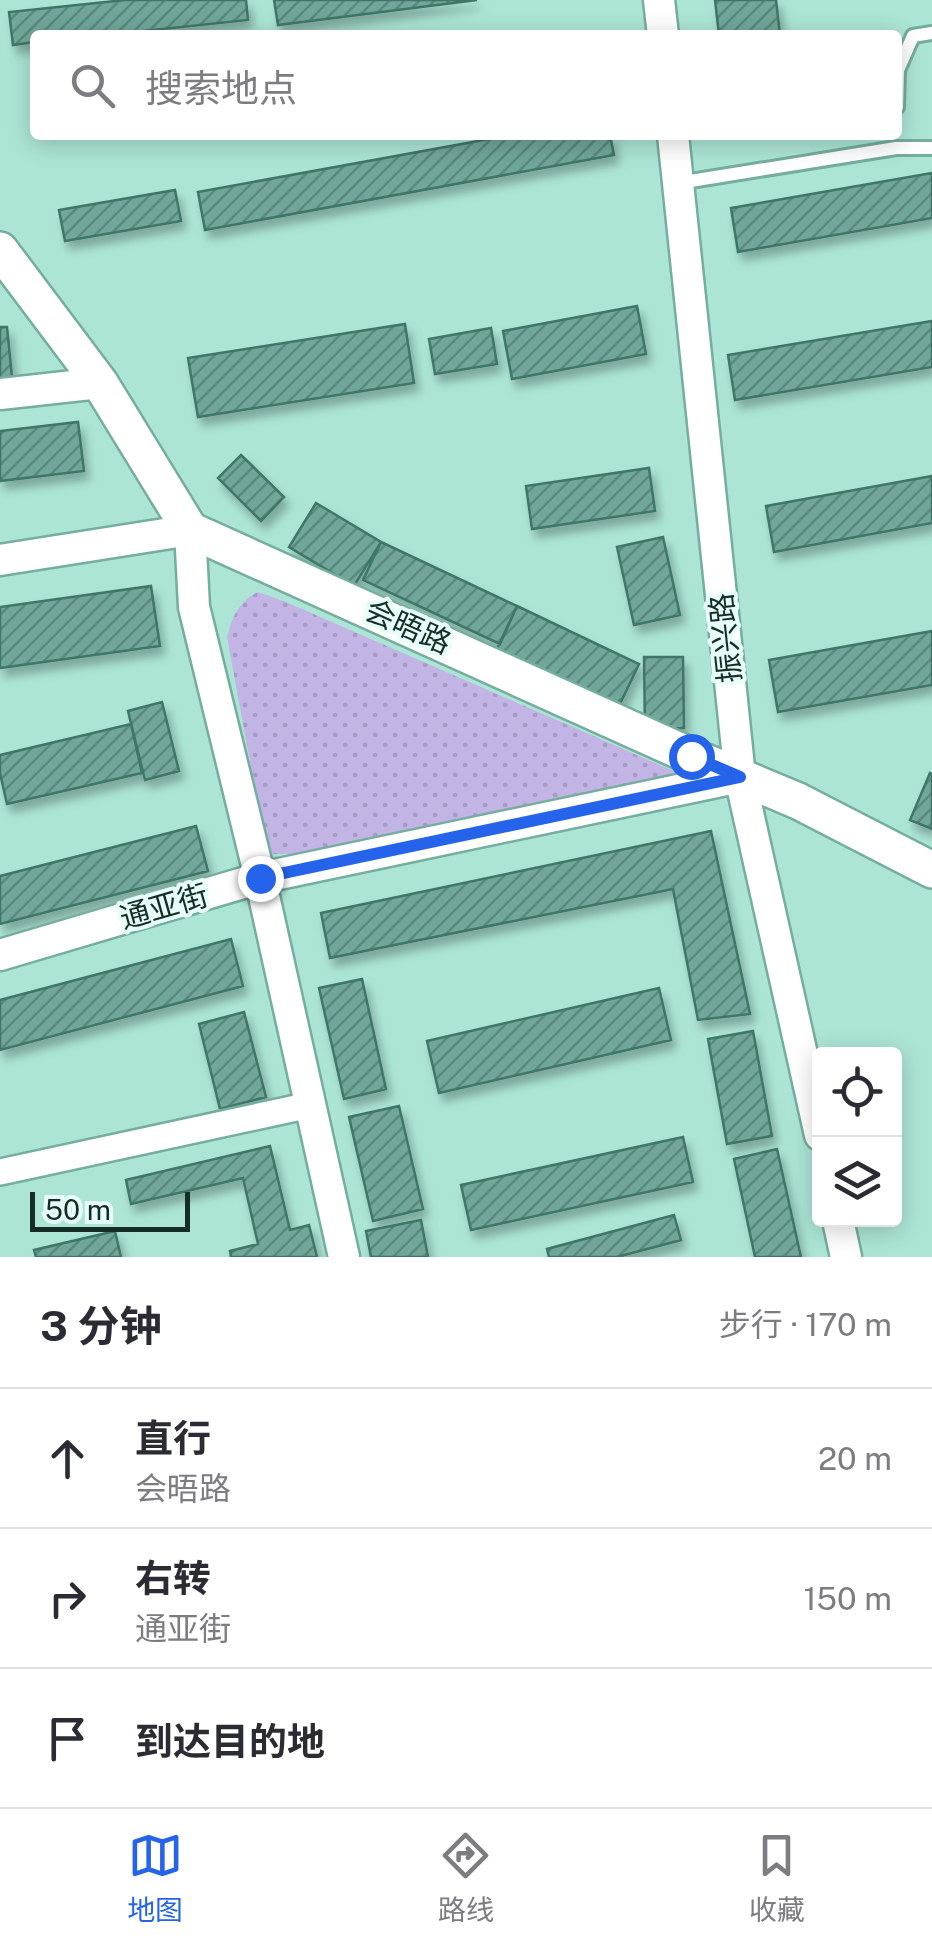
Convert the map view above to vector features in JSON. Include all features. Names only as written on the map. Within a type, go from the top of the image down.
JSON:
[{"type":"main road","points":[[0,250],[100,383],[190,530]]},
{"type":"main road","name":"会晤路","points":[[190,530],[798,801],[932,870]]},
{"type":"street","points":[[659,0],[662,30]]},
{"type":"street","name":"振兴路","points":[[674,140],[740,777],[812,1099]]},
{"type":"street","points":[[0,394],[100,383]]},
{"type":"street","points":[[0,560],[190,530],[194,607],[260,878],[344,1257]]},
{"type":"street","name":"通亚街","points":[[0,955],[260,878],[740,777]]},
{"type":"street","points":[[0,1172],[310,1105]]},
{"type":"street","points":[[840,1227],[846,1257]]},
{"type":"lane","points":[[902,61],[913,36],[932,34]]},
{"type":"lane","points":[[678,183],[896,142],[932,148]]},
{"type":"shaded area","points":[[258,592],[678,773],[321,854],[272,854],[261,821],[227,637],[237,610]]},
{"type":"building","points":[[125,0],[246,0],[248,20],[153,30],[30,30],[30,43],[13,45],[9,12]]},
{"type":"building","points":[[274,0],[477,0],[278,25]]},
{"type":"building","points":[[715,0],[776,0],[779,30],[718,30]]},
{"type":"building","points":[[484,140],[611,140],[614,155],[205,230],[198,192]]},
{"type":"building","points":[[932,173],[932,218],[738,252],[731,208]]},
{"type":"building","points":[[175,190],[181,221],[65,241],[59,210]]},
{"type":"building","points":[[637,306],[646,354],[512,379],[503,331]]},
{"type":"building","points":[[932,321],[932,367],[735,400],[728,355]]},
{"type":"building","points":[[405,324],[414,383],[198,417],[188,358]]},
{"type":"building","points":[[0,327],[7,327],[13,387],[0,388]]},
{"type":"building","points":[[491,328],[497,364],[435,374],[429,339]]},
{"type":"building","points":[[78,422],[84,471],[0,481],[0,431]]},
{"type":"building","points":[[241,455],[284,497],[261,521],[218,478]]},
{"type":"building","points":[[649,468],[655,511],[532,529],[526,486]]},
{"type":"building","points":[[932,476],[932,523],[774,552],[766,506]]},
{"type":"building","points":[[316,503],[381,542],[354,586],[289,547]]},
{"type":"building","points":[[663,537],[680,615],[634,625],[617,547]]},
{"type":"building","points":[[381,542],[517,606],[500,644],[363,580]]},
{"type":"building","points":[[151,586],[160,646],[0,668],[0,607]]},
{"type":"building","points":[[517,606],[639,664],[619,706],[497,649]]},
{"type":"building","points":[[932,631],[932,685],[778,712],[769,660]]},
{"type":"building","points":[[644,657],[683,657],[684,728],[645,729]]},
{"type":"building","points":[[162,702],[179,771],[145,780],[128,711]]},
{"type":"building","points":[[131,724],[142,773],[7,804],[0,755]]},
{"type":"building","points":[[932,774],[932,829],[910,820]]},
{"type":"building","points":[[196,826],[208,871],[0,924],[0,876]]},
{"type":"building","points":[[711,831],[750,1014],[698,1020],[673,889],[330,958],[321,913]]},
{"type":"building","points":[[231,939],[243,986],[0,1050],[0,1000]]},
{"type":"building","points":[[362,979],[386,1089],[344,1099],[319,988]]},
{"type":"building","points":[[659,988],[671,1040],[439,1093],[427,1041]]},
{"type":"building","points":[[244,1012],[266,1097],[220,1109],[199,1024]]},
{"type":"building","points":[[753,1031],[772,1136],[727,1144],[708,1039]]},
{"type":"building","points":[[399,1106],[423,1209],[373,1221],[349,1117]]},
{"type":"building","points":[[683,1137],[693,1182],[471,1230],[461,1185]]},
{"type":"building","points":[[270,1146],[290,1230],[309,1225],[317,1257],[231,1257],[230,1251],[258,1244],[243,1178],[131,1204],[126,1180]]},
{"type":"building","points":[[777,1149],[801,1257],[755,1257],[734,1159]]},
{"type":"building","points":[[674,1215],[681,1240],[617,1257],[549,1257],[547,1249]]},
{"type":"building","points":[[421,1220],[428,1257],[371,1257],[366,1231]]},
{"type":"building","points":[[115,1231],[121,1257],[36,1257],[34,1250]]},
{"type":"route","points":[[260,878],[740,777],[691,756]]}]
